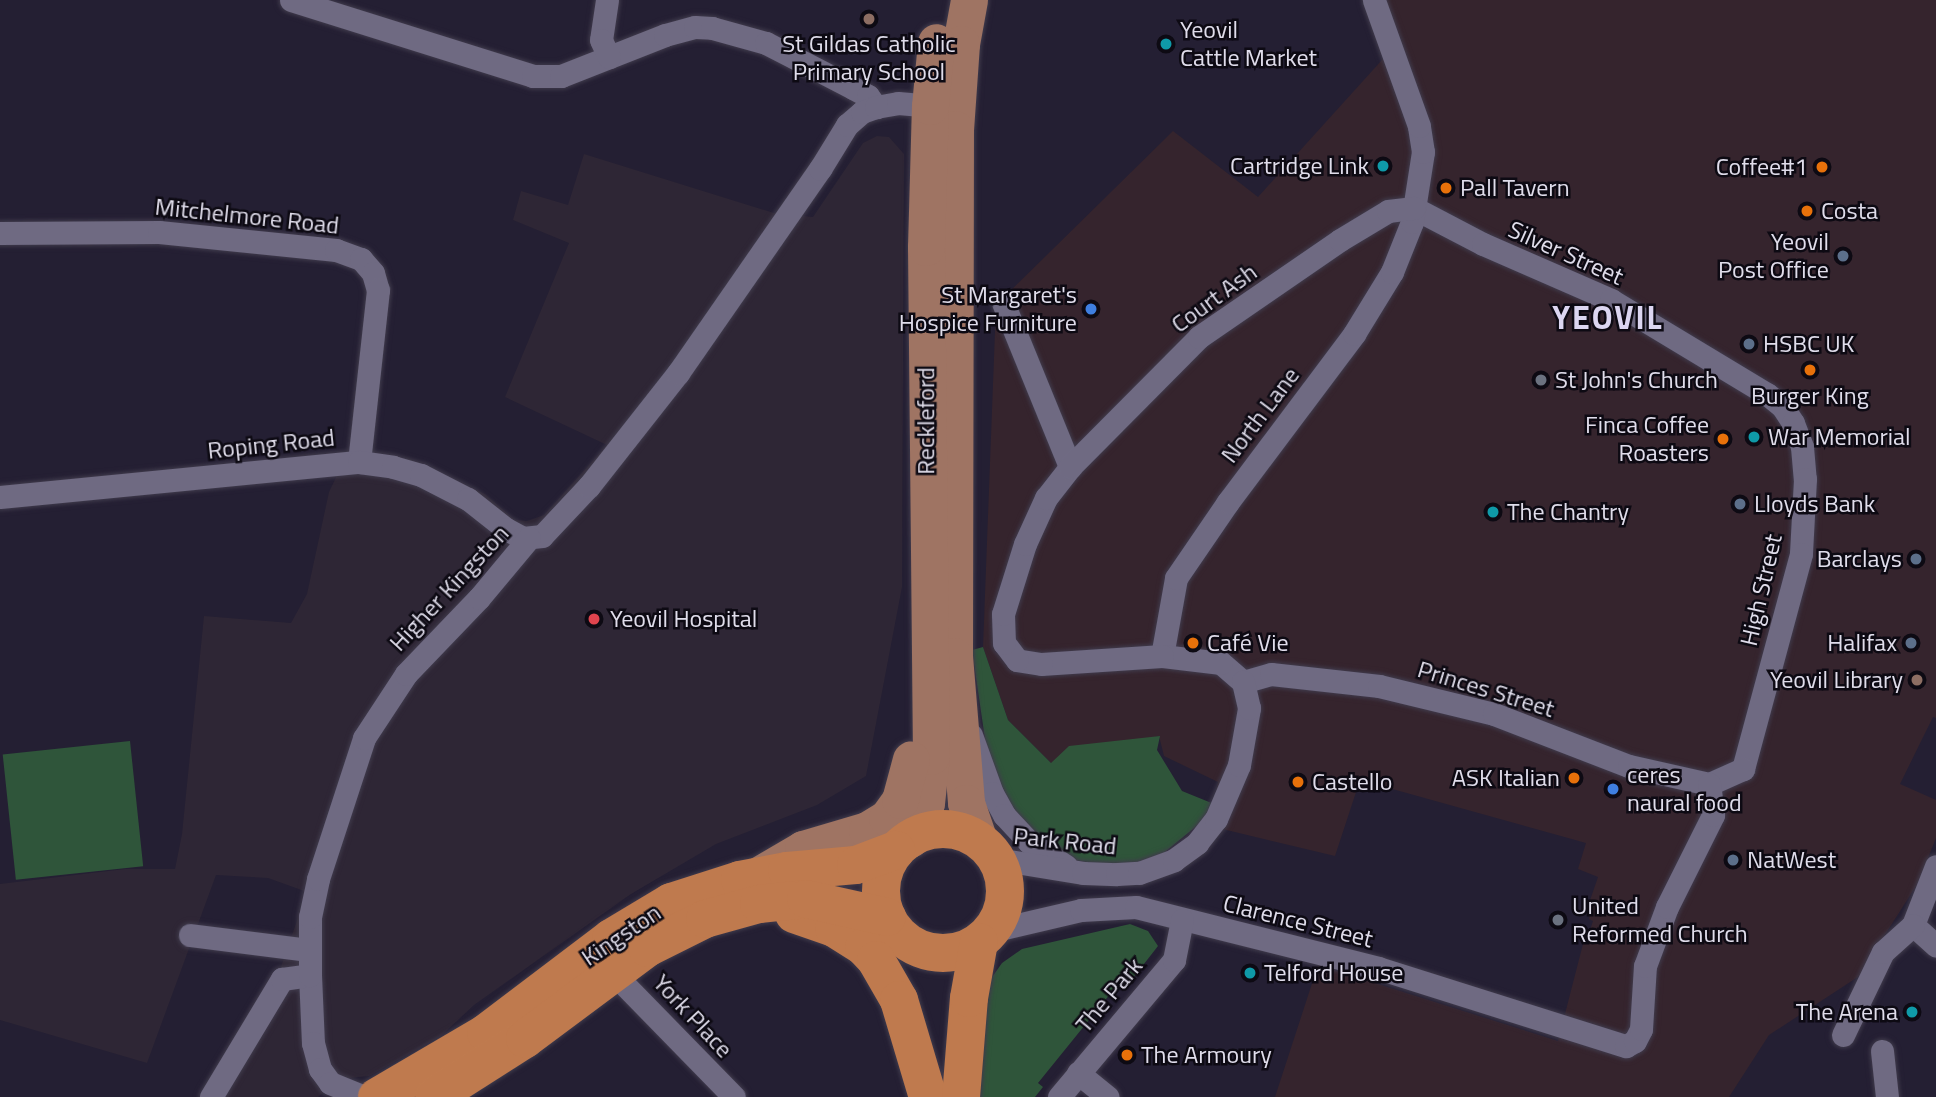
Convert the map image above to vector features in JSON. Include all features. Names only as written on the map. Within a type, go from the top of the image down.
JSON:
[{"type":"highway","points":[[928,1097],[922,1011],[898,930],[881,889],[888,862],[903,844],[923,832],[945,829],[966,833],[988,850],[1004,877],[1006,896],[1001,915],[985,937],[969,998],[961,1097]]},
{"type":"highway","name":"Kingston","points":[[377,1097],[486,1033],[611,938],[652,912],[693,894],[758,890],[856,865],[903,844]]},
{"type":"highway","points":[[758,890],[834,928],[864,947],[876,960],[899,1000],[928,1097]]},
{"type":"highway","name":"Kingston","points":[[434,1097],[525,1039],[647,948],[758,890],[806,899],[898,930]]},
{"type":"highway","points":[[898,930],[933,953],[949,953],[985,937]]},
{"type":"main road","name":"Reckleford","points":[[903,844],[926,803],[930,779],[926,274],[930,106],[944,0]]},
{"type":"main road","name":"Reckleford","points":[[970,0],[961,44],[955,129],[956,699],[966,803],[988,850]]},
{"type":"main road","points":[[758,890],[803,849],[867,830],[893,811],[909,775],[929,635]]},
{"type":"street","points":[[291,0],[533,76],[561,76],[665,35],[695,27],[712,28],[766,43],[861,92],[876,107]]},
{"type":"street","points":[[607,0],[601,40],[609,57]]},
{"type":"street","name":"North Lane","points":[[1162,656],[1176,578],[1228,502],[1354,334],[1392,272],[1414,208],[1423,152],[1419,126],[1374,0]]},
{"type":"street","name":"Higher Kingston","points":[[364,1097],[330,1083],[320,1069],[313,1044],[309,950],[310,917],[318,879],[364,738],[406,674],[479,598],[529,538],[542,536],[554,527],[602,471],[678,373],[820,169],[847,125],[862,112],[876,107],[898,103],[930,106]]},
{"type":"street","name":"Silver Street","points":[[1414,208],[1483,244],[1611,300],[1767,394]]},
{"type":"street","name":"Court Ash","points":[[1243,682],[1221,663],[1162,656],[1041,664],[1017,660],[1004,643],[1003,614],[1025,544],[1046,498],[1070,467],[1199,337],[1340,240],[1388,211],[1414,208]]},
{"type":"street","name":"Mitchelmore Road","points":[[0,233],[159,232],[336,250],[361,259],[373,273],[378,290],[359,462]]},
{"type":"street","points":[[1004,305],[1070,467]]},
{"type":"street","name":"High Street","points":[[1709,784],[1743,769],[1801,554],[1805,479],[1802,447],[1793,423],[1782,406],[1767,394]]},
{"type":"street","name":"Roping Road","points":[[0,497],[359,462],[421,475],[468,499],[506,529],[529,538]]},
{"type":"street","name":"Princes Street","points":[[1243,682],[1271,674],[1379,686],[1494,714],[1629,766],[1709,784]]},
{"type":"street","name":"Park Road","points":[[988,850],[1078,872],[1139,873],[1174,860],[1197,843],[1216,819],[1239,765],[1250,708],[1243,682]]},
{"type":"street","name":"Reckleford","points":[[956,699],[1003,815],[1029,842],[1078,872]]},
{"type":"street","name":"Clarence Street","points":[[985,937],[1081,910],[1108,906],[1136,907],[1378,968],[1626,1046],[1635,1041],[1641,1029],[1645,966],[1667,907],[1713,815],[1709,784]]},
{"type":"street","points":[[1843,1035],[1883,952],[1913,925],[1936,866]]},
{"type":"street","name":"The Park","points":[[1059,1097],[1174,960],[1182,920]]},
{"type":"street","points":[[1913,925],[1936,946]]},
{"type":"street","points":[[190,934],[309,950]]},
{"type":"street","name":"York Place","points":[[613,973],[734,1097]]},
{"type":"street","points":[[211,1097],[282,979],[310,975]]},
{"type":"street","points":[[1882,1051],[1887,1097]]},
{"type":"street","points":[[1078,1073],[1108,1097]]},
{"type":"shaded area","points":[[1383,0],[1936,0],[1936,718],[1933,717],[1900,784],[1936,800],[1936,838],[1918,883],[1872,955],[1864,973],[1769,1035],[1729,1097],[1275,1097],[1318,965],[1558,1041],[1583,944],[1581,942],[1585,929],[1590,930],[1593,921],[1589,919],[1591,911],[1587,909],[1598,877],[1578,869],[1586,843],[1360,780],[1335,856],[1210,826],[1218,782],[1164,756],[1159,736],[1051,763],[1008,720],[983,647],[996,305],[1173,131],[1258,197],[1401,39]]},
{"type":"shaded area","name":"Yeovil Hospital","points":[[877,136],[889,137],[904,154],[902,587],[866,776],[817,805],[716,844],[631,894],[474,1005],[441,1036],[369,1076],[339,1079],[318,1097],[224,1097],[289,990],[276,981],[307,892],[268,878],[216,875],[147,1063],[0,1020],[0,884],[125,869],[175,869],[182,834],[204,616],[291,623],[307,594],[329,492],[349,450],[410,459],[485,494],[515,520],[527,521],[544,515],[607,445],[505,397],[569,243],[513,220],[521,191],[568,205],[584,154],[774,213],[813,217],[863,143]]},
{"type":"green space","points":[[983,647],[1008,720],[1051,763],[1069,746],[1160,736],[1157,750],[1182,791],[1214,804],[1204,820],[1160,856],[1136,864],[1091,863],[1070,859],[1048,847],[1011,811],[997,780],[985,739],[972,650]]},
{"type":"green space","points":[[130,741],[143,866],[16,880],[3,754]]},
{"type":"green space","points":[[1130,924],[1148,931],[1158,946],[1126,987],[1119,983],[1038,1083],[1043,1087],[1035,1097],[976,1097],[990,980],[1002,963],[1022,949]]},
{"type":"place","name":"St Gildas Catholic Primary School","points":[[869,19]]},
{"type":"place","name":"Yeovil Cattle Market","points":[[1166,44]]},
{"type":"place","name":"Cartridge Link","points":[[1383,166]]},
{"type":"place","name":"Coffee#1","points":[[1822,167]]},
{"type":"place","name":"Pall Tavern","points":[[1446,188]]},
{"type":"place","name":"Costa","points":[[1807,211]]},
{"type":"place","name":"Yeovil Post Office","points":[[1843,256]]},
{"type":"place","name":"St Margaret's Hospice Furniture","points":[[1091,309]]},
{"type":"place","name":"HSBC UK","points":[[1749,344]]},
{"type":"place","name":"Burger King","points":[[1810,370]]},
{"type":"place","name":"St John's Church","points":[[1541,380]]},
{"type":"place","name":"War Memorial","points":[[1754,437]]},
{"type":"place","name":"Finca Coffee Roasters","points":[[1723,439]]},
{"type":"place","name":"Lloyds Bank","points":[[1740,504]]},
{"type":"place","name":"The Chantry","points":[[1493,512]]},
{"type":"place","name":"Barclays","points":[[1916,559]]},
{"type":"place","name":"Yeovil Hospital","points":[[594,619]]},
{"type":"place","name":"Café Vie","points":[[1193,643]]},
{"type":"place","name":"Halifax","points":[[1911,643]]},
{"type":"place","name":"Yeovil Library","points":[[1917,680]]},
{"type":"place","name":"ASK Italian","points":[[1574,778]]},
{"type":"place","name":"Castello","points":[[1298,782]]},
{"type":"place","name":"ceres naural food","points":[[1613,789]]},
{"type":"place","name":"NatWest","points":[[1733,860]]},
{"type":"place","name":"United Reformed Church","points":[[1558,920]]},
{"type":"place","name":"Telford House","points":[[1250,973]]},
{"type":"place","name":"The Arena","points":[[1912,1012]]},
{"type":"place","name":"The Armoury","points":[[1127,1055]]},
{"type":"district","name":"YEOVIL","points":[[1608,317]]}]
